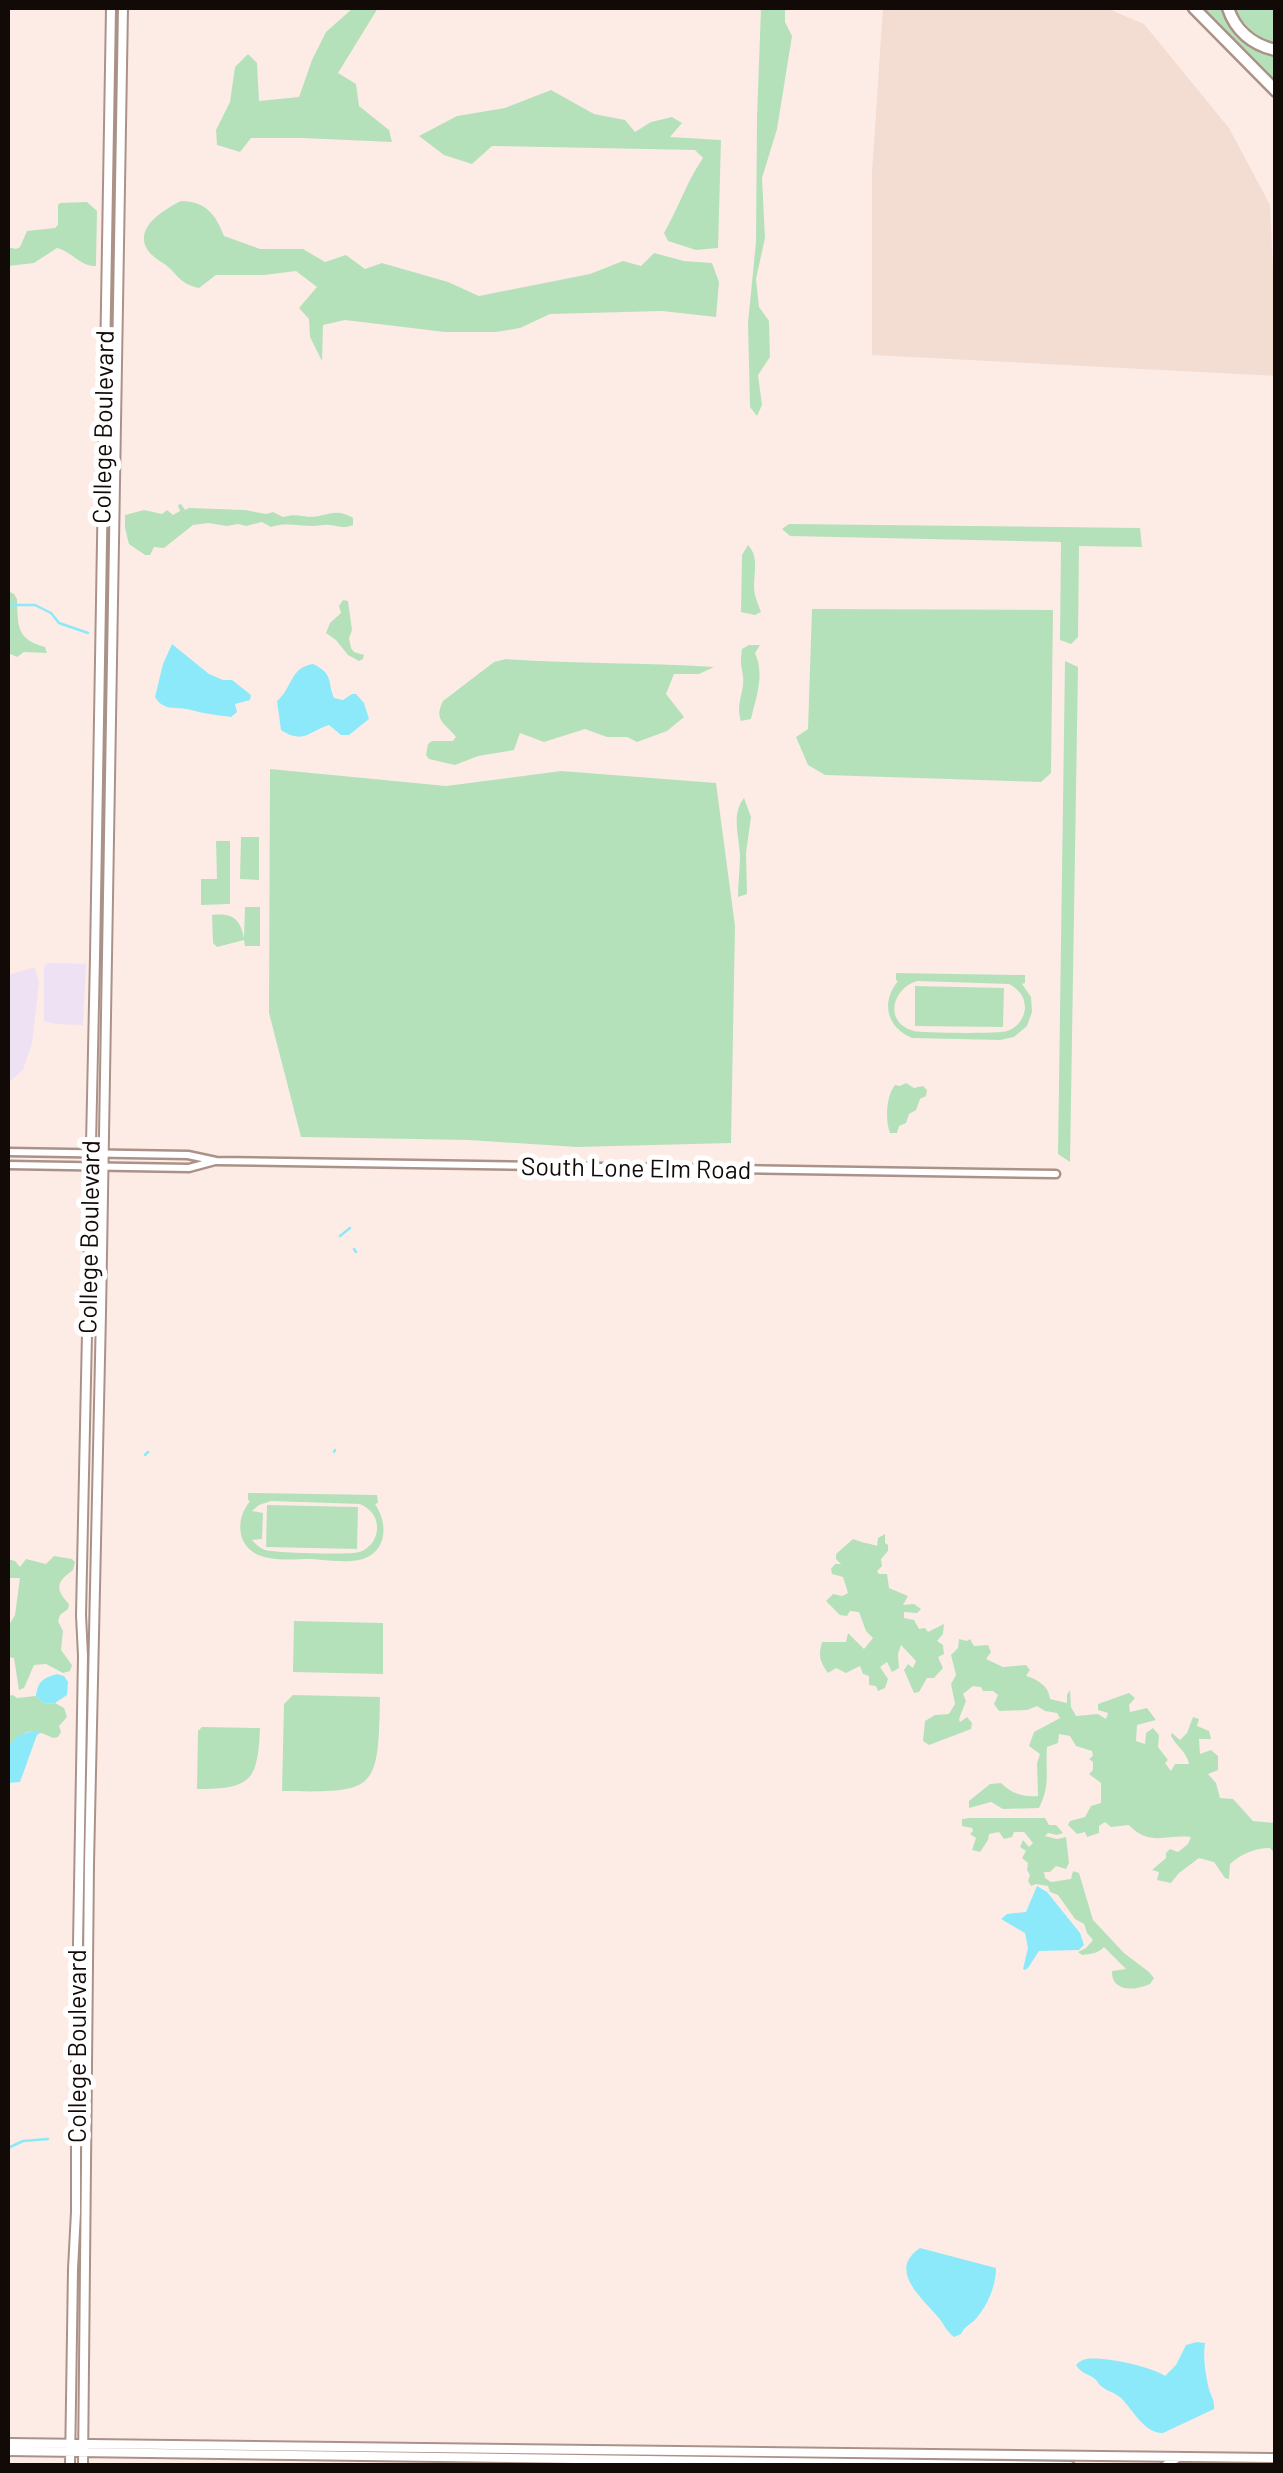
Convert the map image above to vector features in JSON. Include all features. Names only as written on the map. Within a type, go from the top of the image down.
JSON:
[{"type":"highway","points":[[1194,8],[1276,91]]},
{"type":"highway","points":[[1228,8],[1242,34],[1262,47],[1276,50]]},
{"type":"main road","name":"College Boulevard","points":[[70,2466],[81,1615],[111,8]]},
{"type":"main road","name":"College Boulevard","points":[[83,2466],[90,1844],[123,8]]},
{"type":"main road","points":[[8,2444],[70,2448],[1276,2458]]},
{"type":"main road","points":[[8,2452],[70,2448]]},
{"type":"main road","points":[[83,2448],[1070,2466]]},
{"type":"main road","points":[[1165,2466],[1178,2457]]},
{"type":"street","name":"South Lone Elm Road","points":[[8,1152],[188,1155],[216,1161],[1056,1174]]},
{"type":"street","name":"South Lone Elm Road","points":[[8,1165],[189,1168],[216,1161]]},
{"type":"shaded area","points":[[883,8],[1106,8],[1144,24],[1229,128],[1270,205],[1275,376],[872,355],[872,173]]},
{"type":"shaded area","points":[[52,963],[86,964],[83,1025],[44,1021],[44,967]]},
{"type":"shaded area","points":[[35,967],[39,984],[32,1043],[23,1070],[8,1083],[8,975]]},
{"type":"green space","points":[[353,8],[378,8],[338,73],[356,84],[359,106],[389,130],[392,142],[251,138],[240,152],[217,145],[216,130],[230,102],[235,67],[248,54],[257,63],[259,101],[299,97],[326,32]]},
{"type":"green space","points":[[761,8],[785,8],[785,22],[792,36],[777,129],[762,178],[765,238],[756,279],[759,307],[769,321],[770,357],[758,375],[762,405],[757,416],[750,407],[748,323],[756,242]]},
{"type":"green space","points":[[1198,8],[1224,8],[1229,22],[1275,54],[1275,87]]},
{"type":"green space","points":[[1232,8],[1275,8],[1275,46],[1250,32]]},
{"type":"green space","points":[[551,90],[594,114],[625,120],[635,132],[651,122],[672,117],[682,123],[670,137],[721,140],[718,248],[696,250],[668,241],[664,233],[703,158],[695,150],[492,146],[472,164],[444,155],[419,136],[457,116],[505,108]]},
{"type":"green space","points":[[181,201],[209,211],[224,236],[260,249],[303,249],[325,262],[346,255],[365,269],[382,263],[448,282],[479,296],[590,274],[623,261],[641,266],[654,253],[712,263],[719,282],[716,317],[662,311],[550,314],[520,328],[496,332],[445,332],[345,320],[323,325],[322,361],[310,337],[309,319],[299,308],[317,287],[296,271],[216,275],[199,288],[184,282],[149,252],[144,241],[148,226]]},
{"type":"green space","points":[[87,202],[97,211],[96,266],[57,248],[34,263],[8,266],[8,247],[20,247],[27,231],[58,225],[60,203]]},
{"type":"green space","points":[[111,211],[115,280],[111,405],[107,347]]},
{"type":"green space","points":[[107,439],[111,495],[107,663],[103,646]]},
{"type":"green space","points":[[181,504],[185,510],[273,512],[283,517],[340,513],[353,518],[353,525],[271,527],[262,522],[246,526],[208,523],[193,525],[164,548],[154,547],[150,555],[129,544],[125,515],[144,510],[162,514],[167,510],[173,515],[180,511]]},
{"type":"green space","points":[[789,524],[1140,528],[1142,547],[1079,546],[1078,637],[1071,644],[1060,640],[1061,542],[790,536],[782,529]]},
{"type":"green space","points":[[748,545],[755,559],[754,590],[761,612],[755,615],[741,612],[742,555]]},
{"type":"green space","points":[[8,591],[17,599],[24,635],[45,647],[47,653],[24,652],[17,657],[8,653]]},
{"type":"green space","points":[[343,600],[348,601],[351,648],[364,655],[359,661],[326,633],[341,613],[339,606]]},
{"type":"green space","points":[[812,609],[1053,610],[1051,773],[1041,782],[825,775],[808,765],[796,737],[808,729]]},
{"type":"green space","points":[[749,645],[760,645],[755,653],[759,686],[751,719],[741,721],[741,654]]},
{"type":"green space","points":[[506,659],[714,667],[699,674],[674,674],[666,694],[684,717],[667,731],[637,742],[585,729],[544,742],[520,733],[514,750],[478,756],[455,765],[429,759],[428,744],[453,741],[456,737],[440,717],[443,701],[494,662]]},
{"type":"green space","points":[[1065,661],[1078,667],[1070,1162],[1058,1154]]},
{"type":"green space","points":[[270,769],[446,786],[561,771],[716,783],[735,926],[731,1143],[577,1147],[469,1140],[301,1137],[269,1013]]},
{"type":"green space","points":[[744,798],[751,817],[746,853],[747,894],[738,897],[737,818]]},
{"type":"green space","points":[[241,837],[259,837],[259,880],[240,879]]},
{"type":"green space","points":[[216,841],[230,841],[230,904],[201,905],[201,879],[217,879]]},
{"type":"green space","points":[[245,907],[260,907],[260,946],[245,946],[244,940],[217,947],[213,943],[212,915],[234,918],[244,938]]},
{"type":"green space","points":[[896,973],[1025,975],[1022,984],[1031,997],[1032,1012],[1027,1026],[1014,1037],[912,1038],[896,1027],[889,1013],[889,997]],"holes":[[[917,981],[1009,984],[1020,993],[1025,1008],[1019,1023],[1007,1031],[914,1031],[904,1027],[895,1014],[901,991]]]},
{"type":"green space","points":[[915,986],[1004,988],[1003,1027],[915,1026]]},
{"type":"green space","points":[[906,1083],[914,1088],[923,1086],[926,1096],[897,1133],[890,1133],[890,1095],[895,1085]]},
{"type":"green space","points":[[248,1493],[377,1495],[375,1504],[382,1520],[383,1537],[375,1552],[359,1560],[264,1557],[248,1548],[241,1534]],"holes":[[[271,1501],[360,1504],[372,1513],[377,1528],[372,1543],[360,1552],[272,1551],[252,1540],[262,1539],[263,1513],[252,1511],[259,1505]]]},
{"type":"green space","points":[[267,1505],[358,1507],[357,1549],[266,1547]]},
{"type":"green space","points":[[885,1534],[888,1551],[877,1571],[887,1574],[889,1588],[908,1596],[903,1605],[914,1604],[921,1609],[917,1613],[904,1612],[904,1618],[914,1620],[919,1629],[928,1632],[944,1624],[937,1641],[943,1645],[944,1654],[938,1657],[943,1668],[914,1693],[904,1670],[908,1664],[913,1668],[916,1661],[901,1645],[899,1668],[892,1672],[887,1662],[880,1667],[888,1679],[885,1688],[878,1691],[876,1686],[869,1685],[869,1676],[863,1674],[860,1666],[846,1673],[836,1668],[828,1673],[821,1659],[822,1642],[846,1642],[848,1633],[864,1649],[873,1638],[859,1612],[840,1615],[826,1601],[833,1594],[848,1593],[843,1577],[832,1574],[835,1564],[841,1564],[836,1554],[853,1539],[877,1546],[878,1538]]},
{"type":"green space","points":[[54,1556],[75,1562],[59,1586],[69,1604],[58,1621],[63,1631],[61,1650],[72,1665],[70,1671],[63,1673],[46,1664],[34,1665],[24,1688],[19,1690],[14,1658],[8,1657],[8,1618],[10,1623],[15,1615],[20,1578],[8,1578],[8,1559],[20,1567],[26,1559],[46,1564]]},
{"type":"green space","points":[[294,1621],[383,1623],[383,1674],[293,1672]]},
{"type":"green space","points":[[959,1639],[970,1639],[974,1646],[988,1645],[991,1652],[986,1659],[1003,1667],[1026,1665],[1030,1670],[1026,1676],[1042,1684],[1050,1699],[1067,1703],[1070,1690],[1076,1716],[1098,1714],[1106,1719],[1108,1713],[1098,1710],[1098,1704],[1129,1693],[1135,1698],[1129,1705],[1130,1712],[1147,1708],[1156,1720],[1137,1725],[1136,1741],[1145,1744],[1146,1733],[1153,1728],[1171,1771],[1175,1764],[1189,1764],[1172,1733],[1180,1740],[1193,1717],[1199,1719],[1197,1726],[1209,1731],[1211,1739],[1199,1739],[1200,1754],[1211,1750],[1218,1756],[1218,1770],[1208,1774],[1216,1783],[1220,1798],[1233,1799],[1253,1821],[1275,1823],[1275,1854],[1270,1848],[1244,1855],[1230,1864],[1229,1879],[1214,1862],[1199,1858],[1171,1883],[1157,1880],[1159,1872],[1152,1870],[1170,1849],[1178,1852],[1191,1837],[1151,1838],[1129,1825],[1111,1827],[1105,1822],[1099,1826],[1099,1833],[1087,1837],[1085,1832],[1077,1834],[1068,1825],[1085,1817],[1091,1806],[1101,1803],[1101,1783],[1089,1774],[1093,1770],[1089,1759],[1092,1751],[1076,1746],[1070,1736],[1059,1734],[1058,1743],[1047,1747],[1046,1785],[1039,1808],[1003,1809],[991,1802],[969,1808],[969,1801],[990,1784],[1001,1783],[1018,1794],[1038,1796],[1040,1754],[1029,1746],[1034,1732],[1060,1718],[1057,1713],[1037,1706],[999,1711],[994,1704],[998,1695],[973,1686],[963,1694],[966,1701],[959,1719],[960,1722],[967,1717],[971,1729],[929,1745],[923,1741],[925,1721],[949,1714],[955,1704],[951,1684],[956,1675],[951,1655],[958,1648]]},
{"type":"green space","points":[[293,1695],[380,1697],[377,1752],[366,1780],[337,1790],[282,1791],[284,1704]]},
{"type":"green space","points":[[8,1696],[36,1696],[44,1704],[55,1703],[64,1708],[67,1717],[59,1726],[58,1737],[29,1732],[8,1746]]},
{"type":"green space","points":[[202,1727],[260,1728],[257,1760],[248,1779],[229,1787],[197,1789],[198,1731]]},
{"type":"green space","points":[[1045,1818],[1049,1825],[1056,1825],[1063,1833],[1045,1836],[1066,1837],[1069,1863],[1066,1869],[1056,1866],[1044,1872],[1045,1878],[1051,1882],[1071,1879],[1073,1871],[1079,1873],[1093,1920],[1124,1953],[1149,1972],[1154,1978],[1150,1984],[1131,1988],[1115,1983],[1112,1971],[1126,1969],[1104,1947],[1092,1954],[1078,1952],[1093,1940],[1084,1924],[1075,1919],[1048,1886],[1031,1886],[1028,1863],[1022,1858],[1026,1851],[1020,1847],[1023,1840],[1029,1847],[1033,1843],[1024,1832],[1014,1832],[1004,1839],[999,1832],[989,1834],[980,1852],[972,1850],[976,1838],[970,1834],[972,1828],[962,1826],[962,1819]]},
{"type":"water","points":[[172,644],[209,674],[232,680],[251,695],[250,700],[235,704],[237,712],[231,717],[162,705],[155,697]]},
{"type":"water","points":[[313,664],[327,675],[334,698],[343,700],[356,694],[364,703],[369,719],[349,735],[341,735],[329,725],[301,737],[281,730],[277,701],[295,674]]},
{"type":"water","points":[[57,1674],[68,1682],[67,1695],[55,1703],[44,1704],[36,1696],[38,1687]]},
{"type":"water","points":[[41,1732],[20,1782],[8,1783],[8,1746],[19,1735]]},
{"type":"water","points":[[1037,1886],[1047,1892],[1080,1933],[1084,1945],[1079,1950],[1039,1951],[1025,1970],[1025,1933],[1001,1919],[1007,1914],[1026,1912]]},
{"type":"water","points":[[920,2248],[996,2268],[985,2305],[976,2319],[954,2337],[917,2293],[907,2274],[911,2257]]},
{"type":"water","points":[[1205,2343],[1205,2369],[1214,2409],[1163,2433],[1145,2426],[1121,2398],[1076,2365],[1082,2360],[1112,2360],[1165,2376],[1186,2345]]},
{"type":"waterway","points":[[8,605],[35,605],[51,613],[59,623],[88,633]]},
{"type":"waterway","points":[[340,1236],[350,1228]]},
{"type":"waterway","points":[[145,1455],[148,1452]]},
{"type":"waterway","points":[[8,2148],[23,2141],[48,2139]]},
{"type":"waterway","points":[[8,2423],[9,2437]]}]
